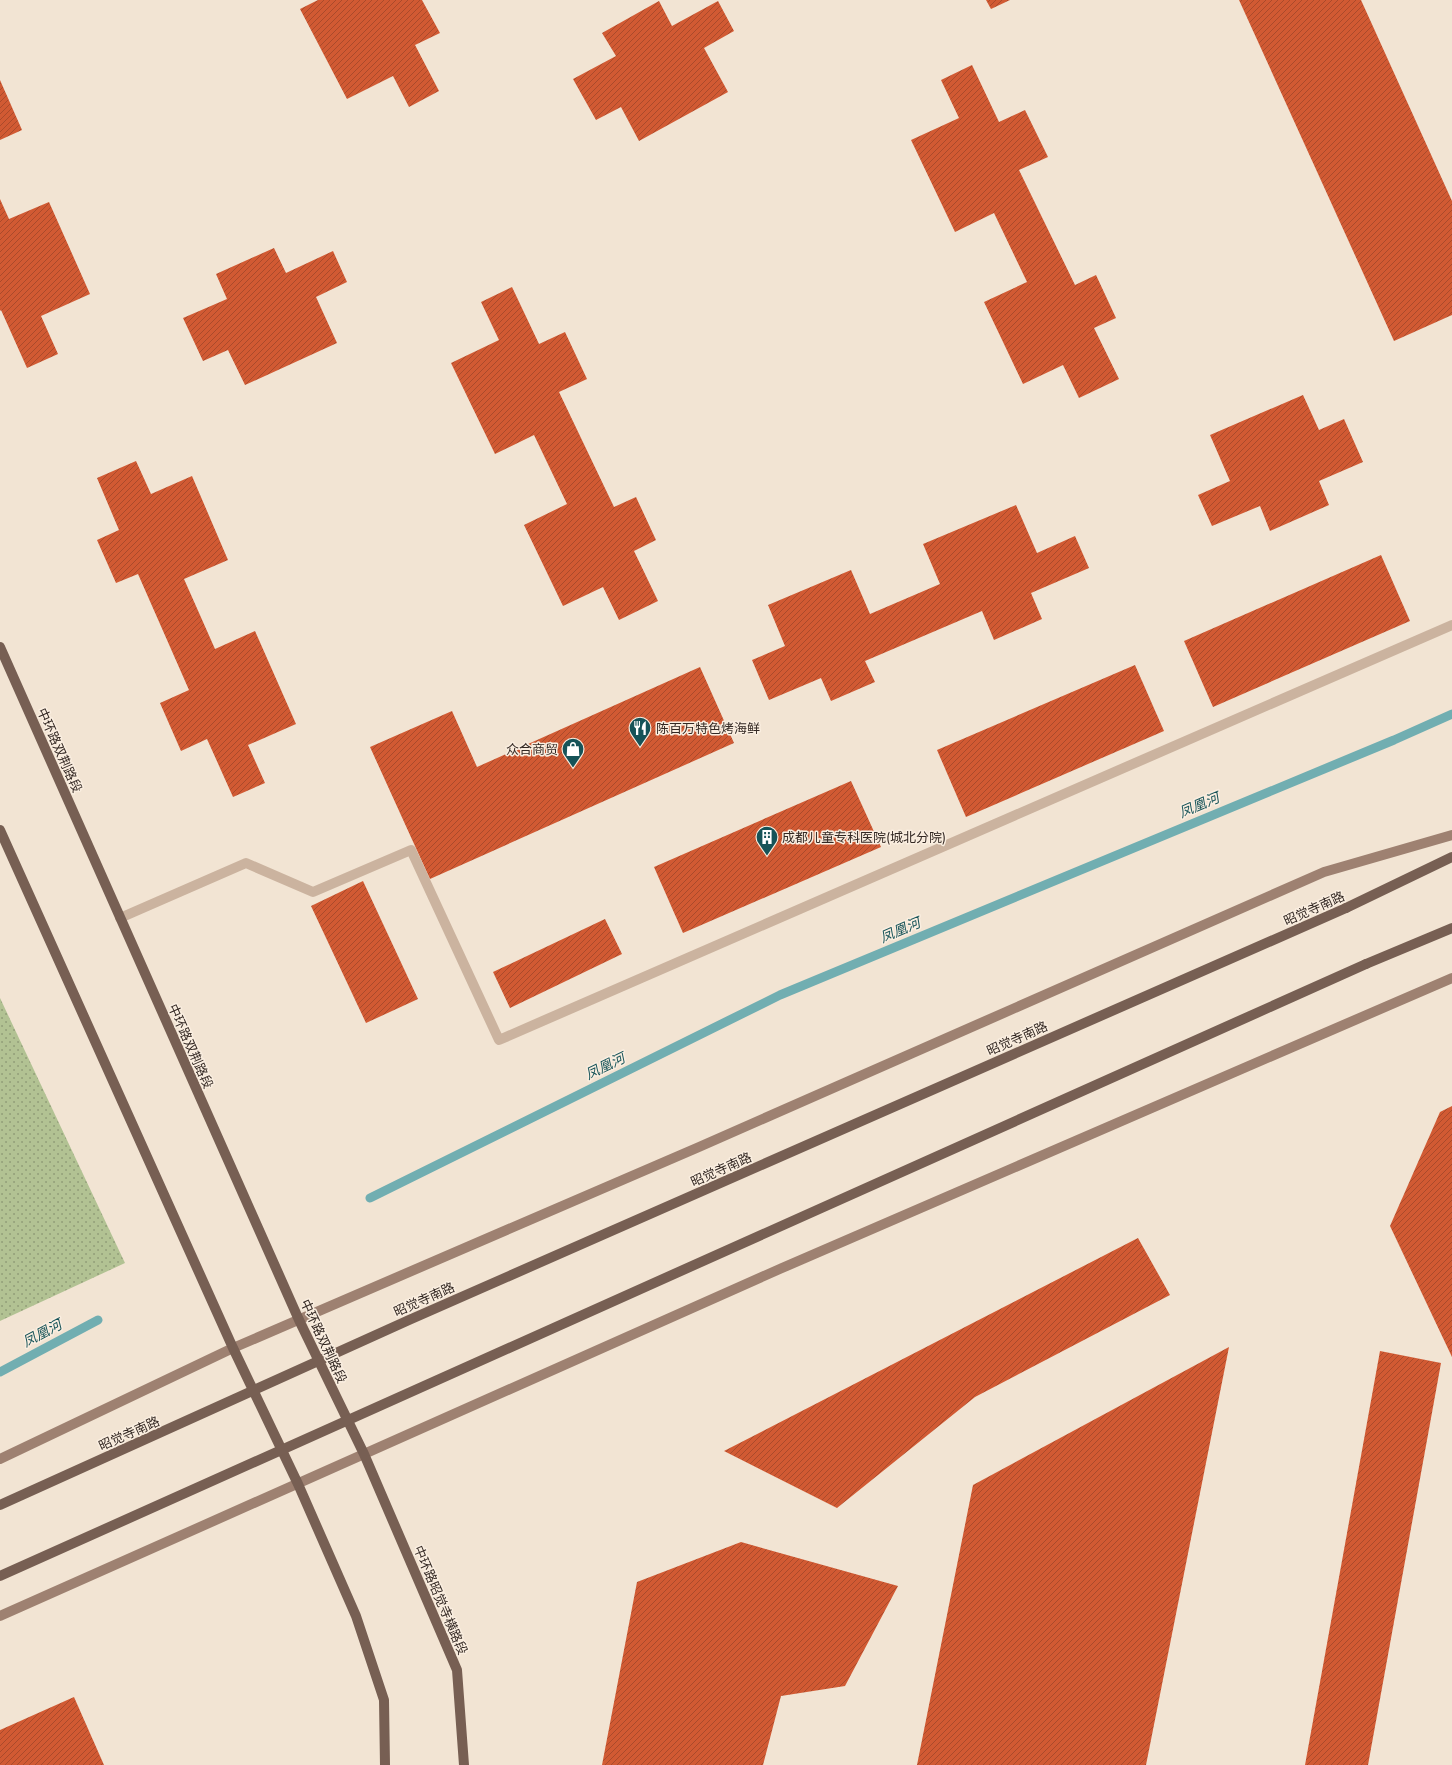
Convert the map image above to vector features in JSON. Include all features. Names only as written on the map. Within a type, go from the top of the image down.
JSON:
[{"type":"main road","name":"中环路双荆路段","points":[[0,647],[299,1320],[364,1454]]},
{"type":"main road","points":[[0,830],[233,1348],[298,1484],[356,1616],[384,1700],[385,1765]]},
{"type":"main road","name":"昭觉寺南路","points":[[0,1505],[416,1317],[1346,908],[1452,857]]},
{"type":"main road","points":[[0,1576],[1366,964],[1452,928]]},
{"type":"main road","name":"中环路昭觉寺横路段","points":[[364,1454],[457,1670],[464,1765]]},
{"type":"street","points":[[0,1459],[233,1348],[699,1147],[1324,872],[1452,836]]},
{"type":"street","points":[[0,1616],[789,1265],[1452,978]]},
{"type":"lane","points":[[120,918],[246,863],[313,892],[411,850],[499,1040],[1452,625]]},
{"type":"green space","points":[[0,998],[125,1263],[0,1321]]},
{"type":"building","points":[[318,0],[422,0],[440,33],[415,45],[439,91],[409,107],[393,76],[347,99],[300,9]]},
{"type":"building","points":[[986,0],[1010,0],[991,9]]},
{"type":"building","points":[[1239,0],[1361,0],[1452,201],[1452,315],[1394,341]]},
{"type":"building","points":[[659,1],[672,26],[718,1],[734,31],[704,48],[728,92],[639,141],[621,107],[596,120],[573,79],[616,56],[602,33]]},
{"type":"building","points":[[972,65],[999,122],[1025,110],[1048,157],[1019,170],[1075,285],[1096,275],[1116,318],[1094,328],[1119,379],[1079,398],[1063,365],[1023,384],[984,302],[1027,282],[994,213],[955,232],[911,140],[959,118],[941,80]]},
{"type":"building","points":[[0,80],[22,130],[0,140]]},
{"type":"building","points":[[0,199],[9,219],[49,202],[90,294],[41,316],[58,354],[27,368],[1,310],[0,311]]},
{"type":"building","points":[[274,248],[286,273],[333,251],[347,282],[316,297],[337,343],[245,385],[228,350],[203,361],[183,318],[227,299],[216,274]]},
{"type":"building","points":[[512,287],[539,344],[565,332],[587,379],[559,392],[614,507],[636,497],[656,540],[634,551],[658,601],[619,620],[603,587],[563,606],[524,525],[567,504],[534,435],[495,454],[451,363],[499,340],[481,302]]},
{"type":"building","points":[[1303,395],[1319,430],[1344,419],[1363,462],[1319,481],[1329,505],[1270,531],[1260,506],[1212,526],[1198,495],[1230,481],[1210,435]]},
{"type":"building","points":[[136,461],[151,494],[192,476],[228,560],[184,579],[215,649],[255,631],[296,724],[248,745],[265,783],[233,797],[207,739],[181,751],[160,703],[189,690],[138,574],[116,583],[97,540],[119,530],[97,478]]},
{"type":"building","points":[[1016,505],[1037,553],[1075,536],[1089,568],[1031,593],[1042,619],[994,640],[982,611],[865,661],[875,682],[831,701],[821,678],[769,700],[752,660],[785,646],[768,605],[851,570],[870,614],[940,584],[923,544]]},
{"type":"building","points":[[1381,555],[1410,621],[1213,707],[1184,641]]},
{"type":"building","points":[[1135,665],[1164,731],[966,817],[937,750]]},
{"type":"building","points":[[700,667],[734,743],[430,879],[370,747],[452,711],[477,767]]},
{"type":"building","name":"成都儿童专科医院(城北分院)","points":[[851,781],[881,847],[683,933],[654,867]]},
{"type":"building","points":[[363,881],[418,999],[366,1023],[311,906]]},
{"type":"building","points":[[605,919],[622,954],[510,1008],[493,972]]},
{"type":"building","points":[[1452,1106],[1452,1357],[1390,1226],[1440,1112]]},
{"type":"building","points":[[1138,1238],[1170,1295],[975,1397],[837,1508],[724,1451]]},
{"type":"building","points":[[1229,1347],[1146,1765],[917,1765],[973,1485]]},
{"type":"building","points":[[1380,1351],[1441,1363],[1368,1765],[1305,1765]]},
{"type":"building","points":[[741,1542],[898,1586],[845,1686],[781,1696],[763,1765],[602,1765],[637,1582]]},
{"type":"building","points":[[74,1697],[104,1765],[0,1765],[0,1730]]},
{"type":"waterway","name":"凤凰河","points":[[370,1198],[780,995],[1394,740],[1452,714]]},
{"type":"waterway","name":"凤凰河","points":[[0,1372],[98,1320]]},
{"type":"place","name":"陈百万特色烤海鲜","points":[[640,748]]},
{"type":"place","name":"众合商贸","points":[[573,768]]},
{"type":"place","name":"成都儿童专科医院(城北分院)","points":[[767,856]]}]
